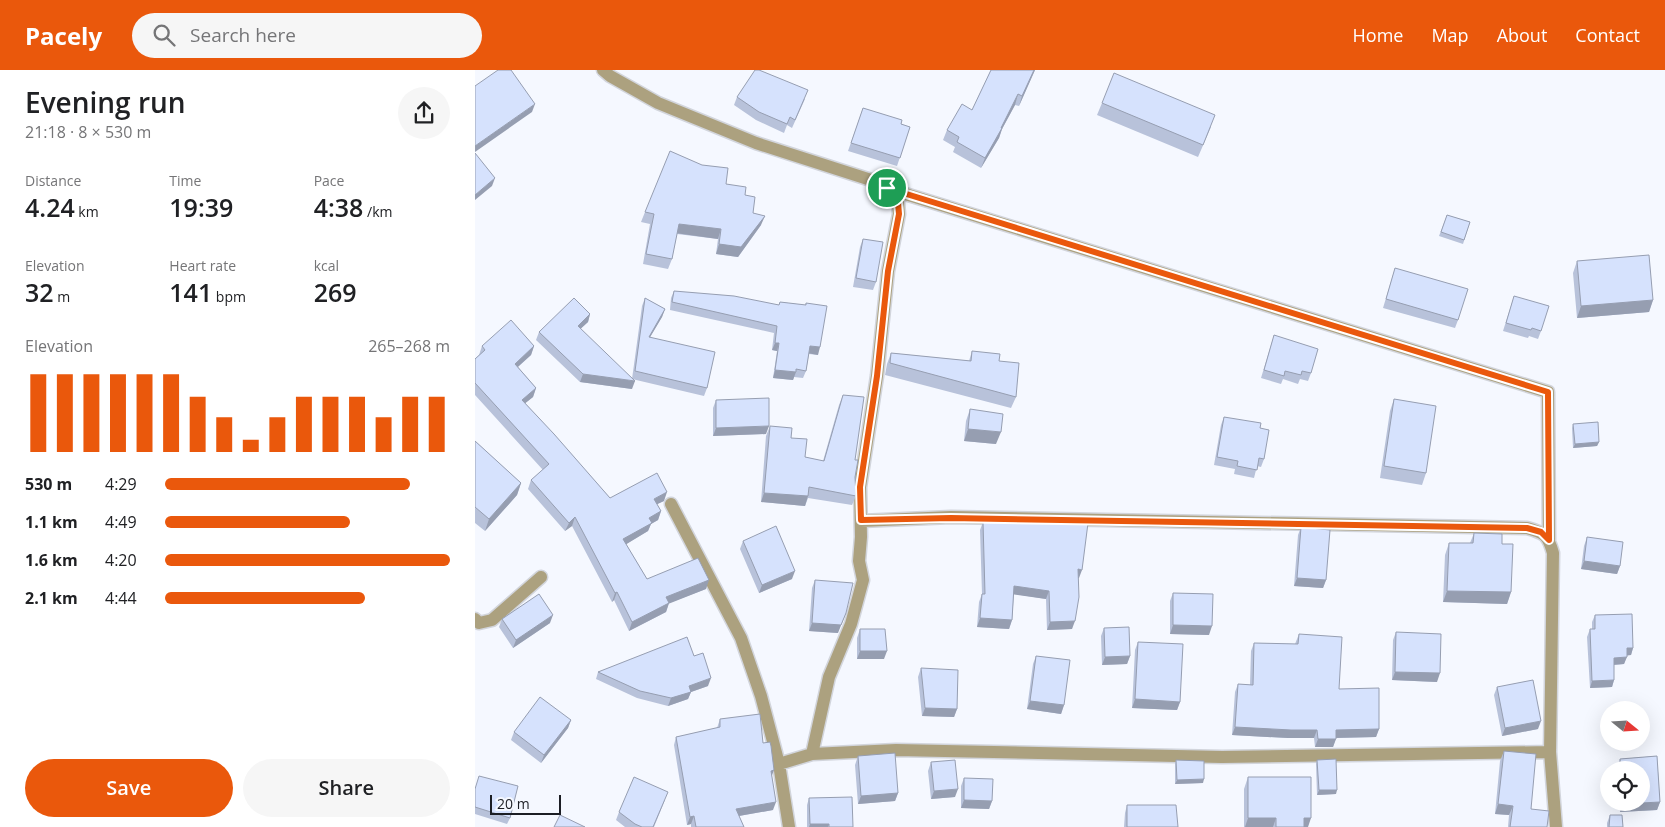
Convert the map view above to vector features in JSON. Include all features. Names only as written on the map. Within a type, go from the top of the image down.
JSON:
[{"type":"street","points":[[603,70],[610,76],[658,103],[756,143],[871,180],[887,188],[1548,392],[1549,540],[1553,561],[1550,752],[1556,827]]},
{"type":"street","points":[[812,754],[829,677],[851,624],[863,580],[859,561],[860,487],[877,376],[888,271],[899,214],[896,198],[887,188]]},
{"type":"street","points":[[671,504],[741,638],[761,696],[779,764],[789,827]]},
{"type":"street","points":[[861,520],[951,518],[1527,528],[1541,532],[1549,540]]},
{"type":"street","points":[[475,620],[479,623],[492,620],[541,576]]},
{"type":"street","points":[[779,764],[812,754],[895,750],[1222,757],[1550,752]]},
{"type":"building","points":[[498,70],[511,70],[535,104],[475,146],[475,86]]},
{"type":"building","points":[[755,70],[808,90],[795,120],[790,117],[787,124],[759,112],[737,97]]},
{"type":"building","points":[[991,70],[1034,70],[1022,96],[1018,94],[985,158],[957,142],[959,137],[947,130],[962,104],[972,110]]},
{"type":"building","points":[[1114,73],[1215,115],[1203,145],[1102,103]]},
{"type":"building","points":[[863,108],[902,120],[901,124],[910,127],[900,158],[851,143]]},
{"type":"building","points":[[670,151],[702,165],[728,168],[726,184],[746,187],[745,195],[755,197],[753,213],[765,216],[741,247],[719,244],[721,229],[679,224],[672,259],[646,254],[654,214],[645,212]]},
{"type":"building","points":[[475,153],[495,178],[475,195]]},
{"type":"building","points":[[1447,215],[1470,222],[1464,240],[1441,232]]},
{"type":"building","points":[[863,239],[883,242],[876,282],[856,278]]},
{"type":"building","points":[[1649,255],[1653,300],[1581,306],[1577,261]]},
{"type":"building","points":[[1395,268],[1468,289],[1458,320],[1386,299]]},
{"type":"building","points":[[674,291],[734,296],[779,305],[780,302],[827,306],[820,347],[810,346],[806,371],[796,369],[796,372],[775,370],[779,343],[775,343],[777,326],[672,302]]},
{"type":"building","points":[[1514,296],[1549,306],[1541,331],[1506,323]]},
{"type":"building","points":[[574,298],[590,314],[578,326],[635,381],[583,374],[539,332]]},
{"type":"building","points":[[645,298],[665,309],[649,337],[715,352],[707,388],[635,371]]},
{"type":"building","points":[[511,320],[534,346],[515,364],[536,388],[522,400],[610,498],[657,473],[667,492],[654,499],[661,511],[649,518],[652,523],[623,539],[647,579],[698,558],[709,580],[666,597],[669,603],[632,622],[575,517],[569,523],[531,480],[549,464],[475,383],[475,359],[485,350],[482,346]]},
{"type":"building","points":[[1274,335],[1318,349],[1311,373],[1302,371],[1301,375],[1285,371],[1284,376],[1264,370]]},
{"type":"building","points":[[972,351],[1000,354],[999,361],[1019,363],[1016,397],[890,363],[891,353],[971,361]]},
{"type":"building","points":[[843,395],[864,397],[855,460],[858,460],[855,477],[856,496],[809,487],[808,496],[764,493],[770,426],[792,428],[791,438],[807,439],[805,457],[824,461]]},
{"type":"building","points":[[769,398],[769,426],[716,428],[716,400]]},
{"type":"building","points":[[1394,399],[1436,406],[1426,473],[1384,466]]},
{"type":"building","points":[[970,409],[1003,414],[1001,432],[968,429]]},
{"type":"building","points":[[1224,417],[1261,423],[1260,428],[1269,430],[1264,459],[1259,458],[1257,470],[1237,466],[1238,461],[1217,457]]},
{"type":"building","points":[[1598,422],[1599,442],[1575,444],[1573,424]]},
{"type":"building","points":[[475,441],[521,483],[489,519],[475,507]]},
{"type":"building","points":[[1047,519],[1088,523],[1082,570],[1078,569],[1079,597],[1075,621],[1050,622],[1049,591],[1014,586],[1012,620],[980,618],[982,594],[985,594],[983,522]]},
{"type":"building","points":[[776,526],[795,571],[762,585],[743,541]]},
{"type":"building","points":[[1301,527],[1330,530],[1326,580],[1297,578]]},
{"type":"building","points":[[1474,533],[1502,534],[1502,544],[1513,544],[1511,592],[1447,591],[1449,543],[1473,543]]},
{"type":"building","points":[[1587,537],[1623,542],[1620,566],[1584,561]]},
{"type":"building","points":[[815,580],[853,583],[846,613],[841,625],[812,623]]},
{"type":"building","points":[[1173,593],[1213,594],[1212,626],[1173,625]]},
{"type":"building","points":[[539,594],[553,615],[516,640],[502,619]]},
{"type":"building","points":[[1632,614],[1633,648],[1627,648],[1627,657],[1614,658],[1614,680],[1592,681],[1590,629],[1595,629],[1595,615]]},
{"type":"building","points":[[1129,627],[1130,656],[1105,657],[1104,628]]},
{"type":"building","points":[[860,629],[885,629],[887,651],[860,651]]},
{"type":"building","points":[[1396,632],[1441,634],[1440,673],[1395,672]]},
{"type":"building","points":[[1299,634],[1342,637],[1339,689],[1379,688],[1379,729],[1336,730],[1336,739],[1318,739],[1317,730],[1235,727],[1238,684],[1253,685],[1254,643],[1298,644]]},
{"type":"building","points":[[687,637],[694,656],[703,653],[711,678],[689,686],[691,692],[671,698],[640,691],[598,672]]},
{"type":"building","points":[[1138,642],[1183,644],[1180,702],[1135,699]]},
{"type":"building","points":[[1036,656],[1070,660],[1064,705],[1030,701]]},
{"type":"building","points":[[921,668],[958,670],[957,709],[925,708]]},
{"type":"building","points":[[1533,680],[1541,721],[1505,728],[1497,687]]},
{"type":"building","points":[[540,697],[571,720],[544,755],[514,732]]},
{"type":"building","points":[[760,714],[763,743],[770,742],[771,746],[774,770],[771,771],[776,802],[736,809],[744,827],[696,827],[694,816],[690,817],[676,737],[720,727],[720,719]]},
{"type":"building","points":[[1504,751],[1536,754],[1531,809],[1549,811],[1547,827],[1510,827],[1513,806],[1498,804]]},
{"type":"building","points":[[895,753],[898,793],[861,796],[858,756]]},
{"type":"building","points":[[1657,756],[1660,802],[1650,803],[1650,761],[1620,761],[1620,759]]},
{"type":"building","points":[[1336,759],[1337,790],[1319,790],[1317,760]]},
{"type":"building","points":[[955,760],[958,789],[934,791],[931,762]]},
{"type":"building","points":[[1176,760],[1204,761],[1204,779],[1177,780]]},
{"type":"building","points":[[479,776],[518,786],[510,818],[475,807],[475,789]]},
{"type":"building","points":[[634,777],[668,792],[653,827],[642,827],[635,824],[619,812]]},
{"type":"building","points":[[1248,777],[1311,777],[1311,818],[1304,818],[1304,827],[1276,827],[1276,818],[1248,818]]},
{"type":"building","points":[[964,778],[993,779],[992,801],[964,800]]},
{"type":"building","points":[[852,797],[853,827],[829,827],[829,824],[810,824],[809,798]]},
{"type":"building","points":[[1127,805],[1176,805],[1178,827],[1127,827]]},
{"type":"building","points":[[560,815],[585,827],[554,827]]},
{"type":"building","points":[[1610,815],[1622,815],[1623,827],[1609,827]]},
{"type":"route","points":[[887,188],[1548,392],[1549,540],[1541,532],[1527,528],[951,518],[861,520],[860,487],[877,376],[888,271],[899,214],[898,203],[894,194],[887,188]]}]
